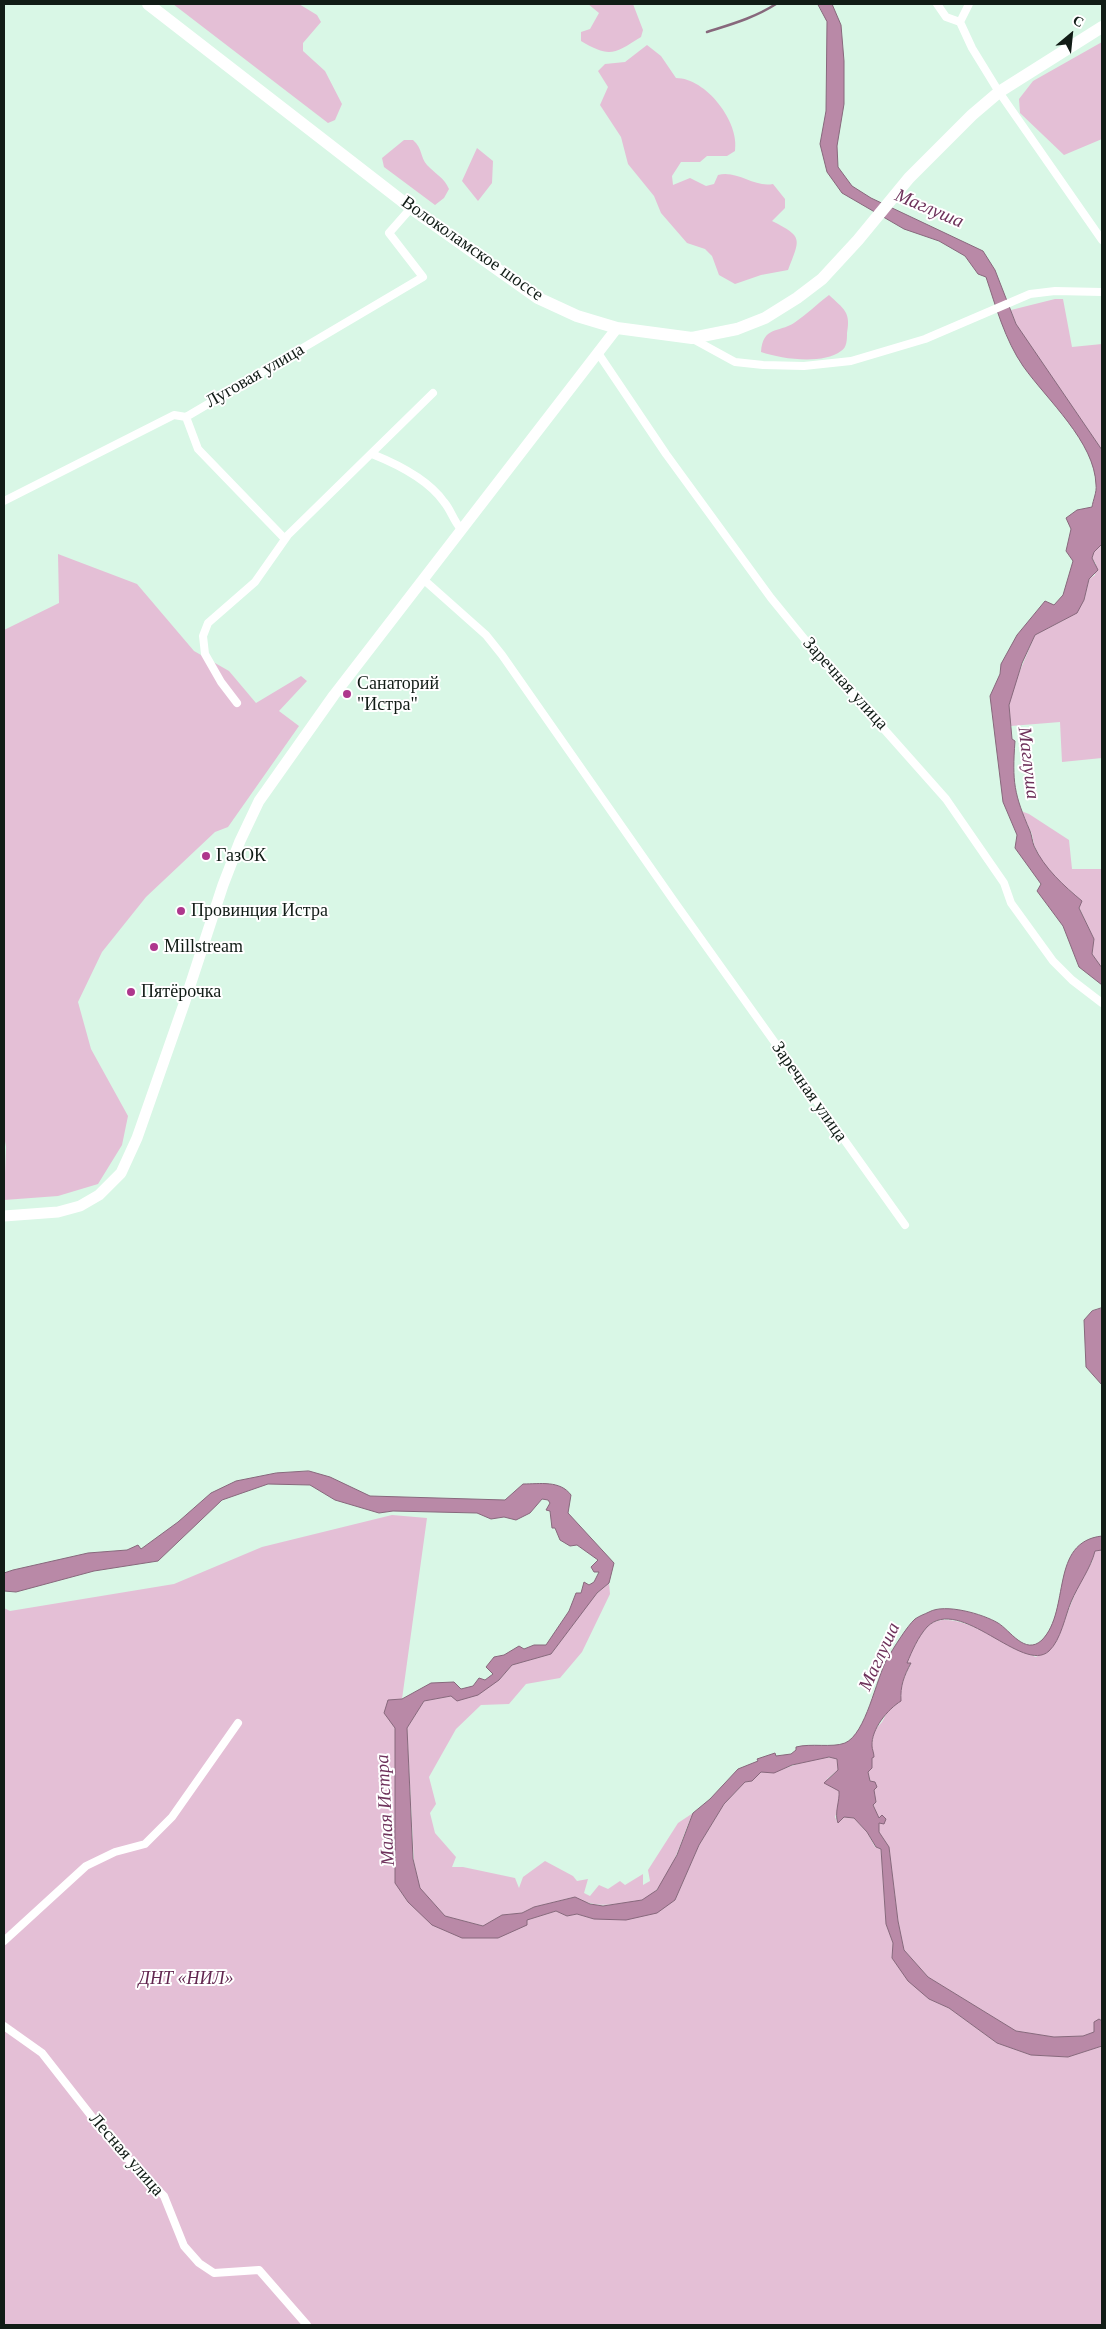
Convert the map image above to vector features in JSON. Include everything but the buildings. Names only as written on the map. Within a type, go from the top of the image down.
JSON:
[{"type":"main road","name":"Волоколамское шоссе","points":[[148,4],[412,208],[538,298],[577,316],[617,328],[692,338],[737,329],[765,318],[797,298],[822,279],[858,240],[910,178],[972,115],[999,92],[1102,27]]},
{"type":"main road","points":[[4,1216],[58,1212],[80,1206],[99,1195],[121,1173],[136,1138],[184,1004],[223,885],[250,817],[281,769],[334,695],[617,328]]},
{"type":"street","points":[[937,4],[946,16],[960,22],[972,48],[999,92],[1102,240]]},
{"type":"street","points":[[960,22],[969,4]]},
{"type":"street","name":"Луговая улица","points":[[4,501],[174,415],[186,417],[423,277],[389,232],[412,208]]},
{"type":"street","points":[[692,338],[735,362],[804,366],[851,361],[925,339],[1030,294],[1055,291],[1102,292]]},
{"type":"street","name":"Заречная улица","points":[[598,353],[666,454],[771,598],[811,648],[946,799],[1004,882],[1012,903],[1052,961],[1072,980],[1102,1003]]},
{"type":"street","points":[[237,703],[221,682],[205,654],[203,636],[208,623],[255,582],[284,540],[433,393]]},
{"type":"street","points":[[186,417],[198,449],[284,540]]},
{"type":"street","points":[[372,454],[397,464],[422,481],[444,501],[454,522],[461,529]]},
{"type":"street","name":"Заречная улица","points":[[423,579],[486,634],[502,655],[676,904],[905,1225]]},
{"type":"street","points":[[4,1941],[17,1927],[86,1866],[114,1852],[146,1844],[172,1817],[238,1722]]},
{"type":"street","name":"Лесная улица","points":[[4,2026],[42,2053],[114,2145],[164,2196],[184,2246],[199,2263],[214,2273],[259,2270],[307,2325]]},
{"type":"green space","points":[[173,4],[299,4],[317,15],[321,22],[303,43],[303,51],[325,71],[342,104],[335,120],[328,123]]},
{"type":"green space","points":[[588,4],[633,4],[643,30],[641,37],[612,52],[599,50],[581,41],[581,32],[590,29],[599,13]]},
{"type":"green space","points":[[1102,42],[1102,139],[1064,155],[1020,113],[1019,99],[1033,81]]},
{"type":"green space","points":[[647,45],[661,56],[676,78],[699,85],[709,93],[726,115],[732,127],[735,140],[735,151],[727,156],[707,156],[700,162],[681,162],[672,176],[673,185],[690,178],[706,186],[714,184],[718,175],[725,174],[759,184],[773,184],[785,199],[785,208],[772,221],[790,231],[794,235],[797,245],[788,270],[761,275],[735,284],[719,275],[712,256],[705,249],[687,243],[661,213],[654,196],[628,164],[621,137],[600,105],[608,87],[598,71],[605,64],[625,62]]},
{"type":"green space","points":[[404,140],[413,140],[416,143],[425,162],[449,189],[444,198],[435,205],[384,167],[382,158]]},
{"type":"green space","points":[[477,148],[493,161],[492,183],[478,201],[462,181]]},
{"type":"green space","points":[[829,295],[847,315],[847,341],[843,350],[823,358],[813,359],[780,357],[761,352],[762,344],[768,334],[794,323]]},
{"type":"green space","points":[[1055,299],[1063,299],[1072,347],[1102,344],[1102,450],[1016,324],[1011,310]]},
{"type":"green space","points":[[1102,544],[1102,758],[1062,762],[1060,722],[1011,726],[1009,705],[1014,685],[1035,635],[1064,620],[1084,600],[1089,579],[1095,575],[1096,564],[1092,558],[1094,552]]},
{"type":"green space","points":[[58,554],[137,584],[194,651],[229,671],[256,703],[301,676],[307,681],[279,711],[299,726],[228,827],[215,832],[146,897],[102,952],[78,1002],[91,1049],[128,1116],[122,1145],[98,1184],[58,1196],[4,1200],[6,1147],[4,1135],[4,630],[59,603]]},
{"type":"green space","points":[[1021,811],[1029,814],[1069,840],[1072,869],[1102,869],[1102,968],[1092,954],[1094,939],[1079,907],[1082,901],[1062,884],[1043,863]]},
{"type":"green space","name":"ДНТ «НИЛ»","points":[[392,1515],[427,1518],[402,1699],[388,1700],[395,1728],[395,1882],[408,1902],[489,1937],[498,1938],[527,1920],[556,1911],[567,1916],[577,1914],[594,1919],[675,1900],[699,1845],[724,1804],[745,1782],[752,1781],[761,1772],[780,1770],[818,1758],[837,1759],[838,1770],[827,1779],[831,1787],[839,1790],[840,1804],[835,1817],[838,1823],[843,1817],[854,1818],[867,1832],[875,1847],[881,1849],[886,1924],[893,1943],[892,1958],[929,1999],[949,2008],[997,2043],[1031,2055],[1068,2057],[1102,2046],[1102,2325],[4,2325],[4,1608],[10,1611],[174,1584],[262,1547]]},
{"type":"green space","points":[[1102,1550],[1102,2021],[1099,2019],[1094,2032],[1083,2036],[1054,2037],[1016,2031],[928,1977],[904,1950],[898,1921],[889,1847],[879,1832],[879,1819],[873,1805],[876,1802],[868,1772],[872,1768],[871,1748],[874,1731],[882,1722],[889,1709],[901,1700],[903,1681],[911,1664],[906,1664],[918,1639],[928,1626],[938,1621],[951,1620],[966,1624],[1036,1657],[1056,1641],[1081,1579],[1092,1562],[1095,1551]]},
{"type":"green space","points":[[609,1583],[610,1594],[582,1652],[560,1678],[526,1684],[509,1704],[481,1705],[456,1729],[429,1777],[436,1804],[430,1813],[435,1833],[456,1857],[452,1867],[463,1867],[515,1878],[519,1888],[523,1877],[545,1861],[573,1876],[577,1881],[588,1879],[584,1893],[590,1896],[599,1885],[608,1889],[620,1881],[625,1885],[643,1874],[643,1885],[650,1881],[648,1870],[678,1823],[693,1813],[674,1862],[660,1886],[642,1900],[609,1905],[586,1902],[574,1897],[534,1907],[522,1913],[502,1915],[484,1926],[445,1916],[420,1889],[414,1862],[407,1728],[424,1701],[451,1696],[499,1680],[512,1665],[551,1654],[595,1595]]},
{"type":"shaded area","points":[[818,4],[832,4],[841,25],[844,61],[844,104],[837,146],[838,167],[852,186],[871,198],[983,251],[995,270],[1016,324],[1102,450],[1102,544],[1094,552],[1092,558],[1098,570],[1089,579],[1084,600],[1077,613],[1035,635],[1022,663],[1009,705],[1012,739],[1015,741],[1015,788],[1020,807],[1031,833],[1034,846],[1043,862],[1082,901],[1079,908],[1094,939],[1092,954],[1102,968],[1102,985],[1079,967],[1063,926],[1037,891],[1041,884],[1015,848],[1017,835],[1003,802],[990,696],[1000,674],[1001,664],[1017,635],[1045,601],[1054,605],[1063,595],[1073,561],[1066,551],[1071,529],[1066,518],[1077,510],[1092,507],[1096,488],[1094,469],[1079,437],[1017,356],[1001,323],[986,277],[978,274],[965,256],[939,241],[904,229],[842,193],[827,172],[820,144],[826,111],[827,22]]},
{"type":"shaded area","points":[[1102,1308],[1102,1385],[1086,1367],[1084,1320],[1092,1311]]},
{"type":"shaded area","points":[[309,1471],[330,1477],[370,1496],[505,1500],[523,1484],[555,1485],[566,1490],[571,1495],[568,1513],[614,1563],[609,1583],[597,1593],[551,1654],[512,1665],[499,1680],[478,1695],[457,1701],[451,1696],[424,1701],[407,1728],[413,1859],[420,1888],[445,1916],[483,1926],[502,1915],[522,1913],[534,1907],[575,1897],[590,1904],[603,1906],[642,1900],[657,1890],[677,1855],[693,1813],[710,1799],[738,1769],[758,1761],[757,1759],[775,1753],[776,1756],[791,1754],[796,1750],[796,1747],[840,1744],[852,1738],[865,1718],[887,1659],[904,1632],[915,1619],[936,1610],[954,1609],[964,1611],[983,1616],[998,1623],[1024,1643],[1036,1644],[1042,1640],[1051,1627],[1067,1564],[1074,1551],[1085,1541],[1102,1536],[1102,1550],[1095,1551],[1091,1564],[1071,1602],[1057,1641],[1049,1651],[1038,1656],[1024,1653],[973,1626],[956,1620],[941,1620],[927,1627],[913,1649],[907,1663],[911,1663],[903,1681],[901,1701],[886,1714],[874,1733],[872,1746],[874,1757],[872,1758],[872,1768],[868,1772],[870,1781],[875,1782],[877,1787],[874,1790],[876,1802],[873,1805],[879,1818],[882,1815],[886,1819],[884,1824],[879,1823],[879,1832],[889,1847],[898,1921],[904,1950],[928,1977],[1016,2031],[1054,2037],[1083,2036],[1094,2032],[1094,2022],[1099,2019],[1102,2021],[1102,2046],[1068,2057],[1031,2055],[997,2043],[949,2008],[929,1999],[908,1981],[892,1958],[893,1943],[886,1924],[881,1849],[876,1847],[867,1832],[854,1818],[844,1817],[838,1823],[839,1791],[824,1783],[838,1770],[837,1759],[829,1757],[792,1765],[774,1773],[761,1772],[752,1781],[745,1782],[724,1804],[699,1845],[675,1900],[657,1913],[626,1920],[594,1919],[577,1914],[567,1916],[556,1911],[527,1920],[527,1925],[498,1938],[462,1938],[432,1925],[408,1902],[395,1883],[395,1728],[384,1713],[388,1700],[402,1699],[431,1683],[454,1682],[461,1689],[473,1686],[479,1678],[485,1680],[493,1674],[486,1667],[494,1657],[504,1655],[519,1646],[524,1649],[534,1645],[546,1645],[569,1611],[576,1593],[581,1593],[584,1582],[589,1585],[594,1582],[599,1572],[594,1572],[591,1567],[598,1560],[577,1545],[570,1546],[560,1540],[555,1528],[552,1528],[550,1511],[546,1510],[550,1503],[548,1500],[542,1499],[530,1513],[516,1520],[504,1517],[491,1519],[477,1513],[393,1511],[379,1513],[335,1500],[310,1485],[268,1484],[222,1500],[158,1561],[94,1571],[16,1592],[4,1591],[4,1573],[13,1570],[88,1553],[127,1550],[138,1545],[141,1549],[178,1522],[211,1493],[236,1481],[276,1473]]},
{"type":"waterway","points":[[707,32],[751,17],[776,4]]},
{"type":"place","name":"Санаторий \"Истра\"","points":[[347,694]]},
{"type":"place","name":"ГазОК","points":[[206,856]]},
{"type":"place","name":"Провинция Истра","points":[[181,911]]},
{"type":"place","name":"Millstream","points":[[154,947]]},
{"type":"place","name":"Пятёрочка","points":[[131,992]]},
{"type":"water label","name":"Маглуша","points":[[929,209]]},
{"type":"water label","name":"Маглуша","points":[[1028,763]]},
{"type":"water label","name":"Маглуша","points":[[880,1657]]},
{"type":"water label","name":"Малая Истра","points":[[386,1810]]}]
